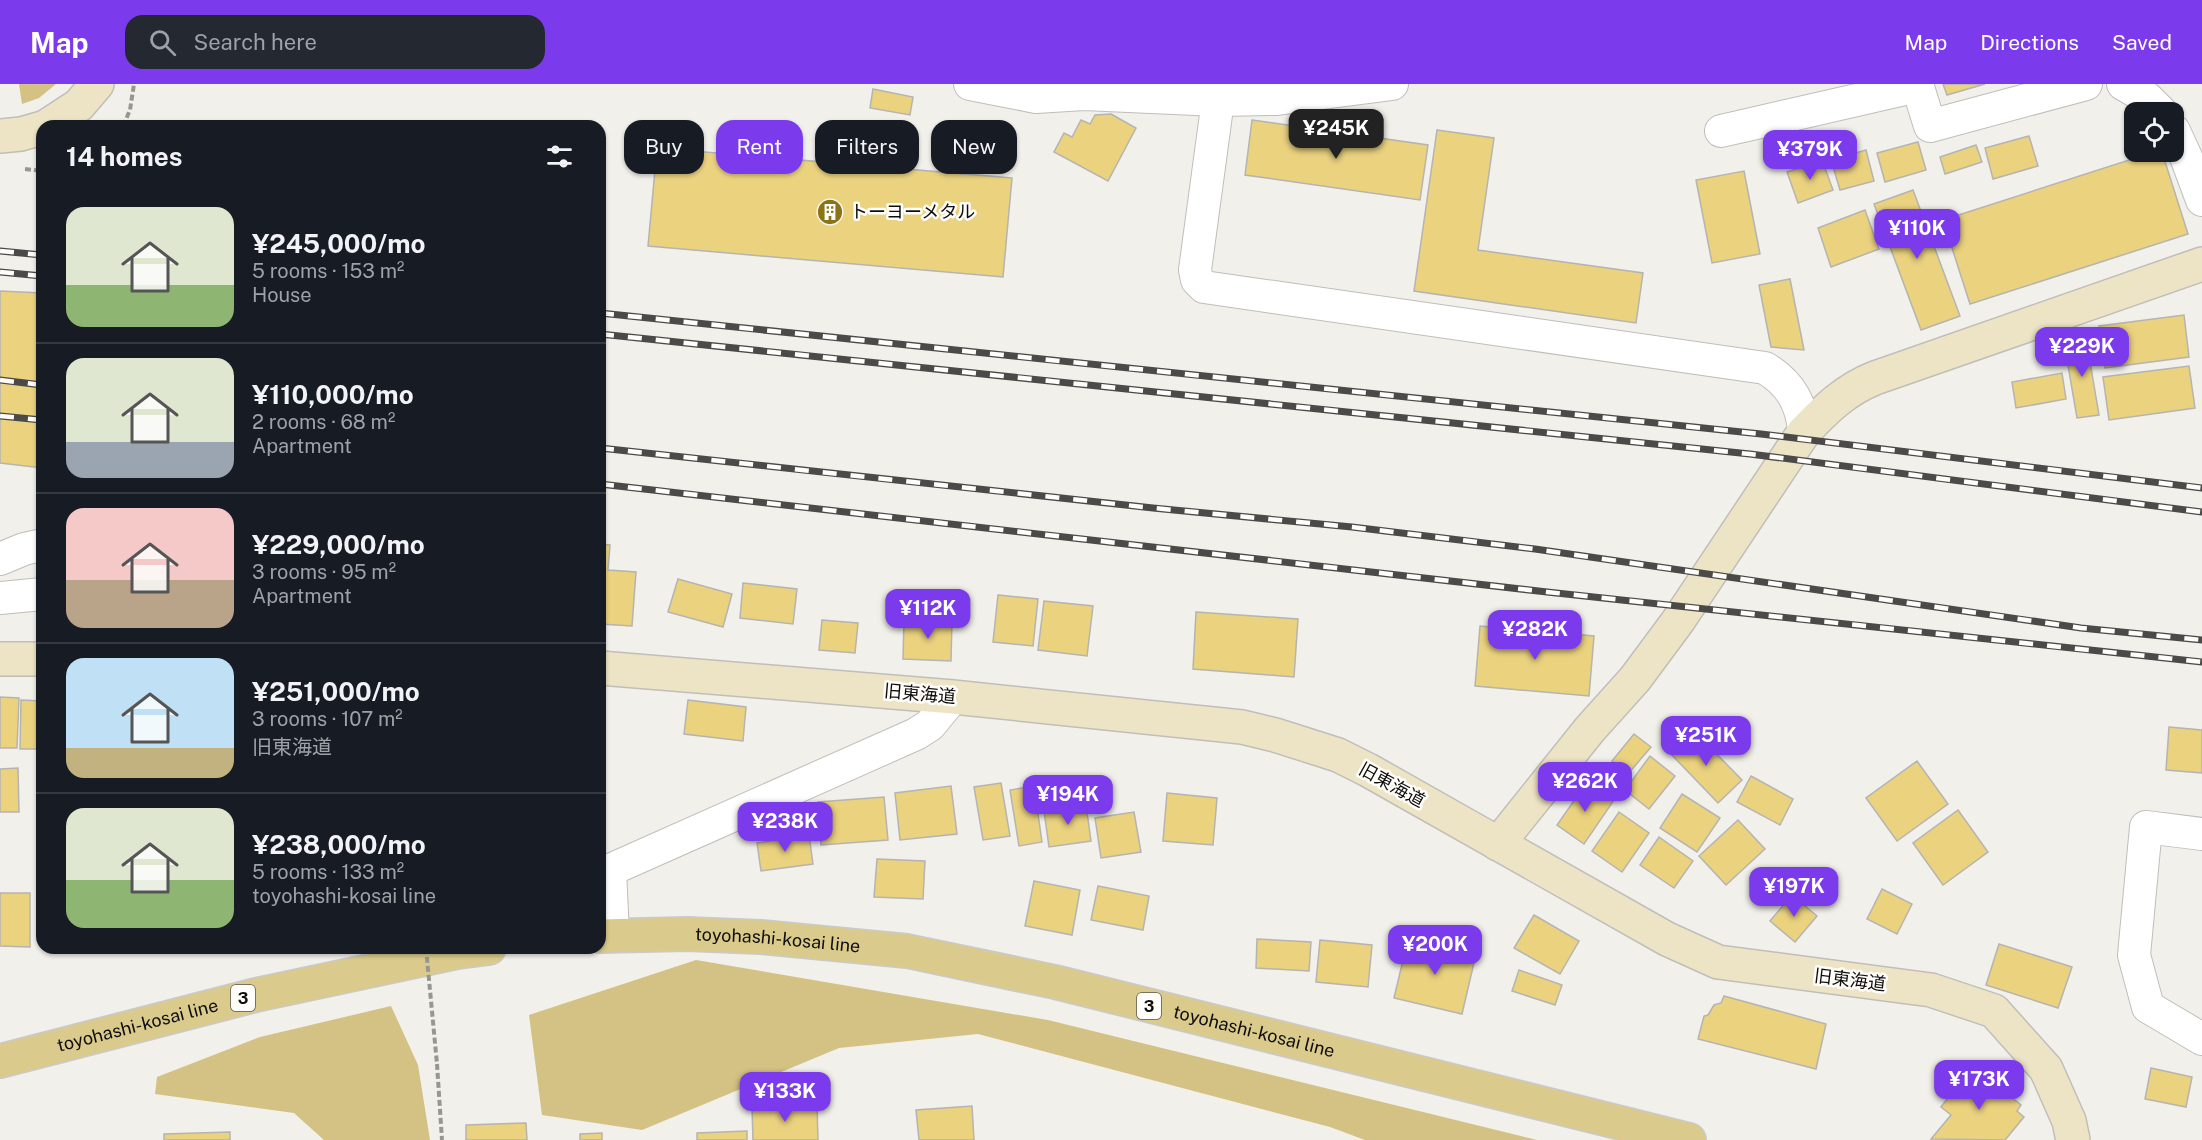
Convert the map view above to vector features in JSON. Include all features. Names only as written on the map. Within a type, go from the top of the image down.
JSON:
[{"type":"main road","name":"toyohashi-kosai line","points":[[606,936],[687,934],[761,937],[907,951],[1055,982],[1689,1140]]},
{"type":"main road","name":"toyohashi-kosai line","points":[[0,1061],[256,995],[449,954]]},
{"type":"street","points":[[970,84],[1036,97],[1084,94],[1218,100],[1277,99],[1392,84]]},
{"type":"street","points":[[1721,131],[1917,85],[1930,126],[2086,84]]},
{"type":"street","points":[[2123,84],[2151,102]]},
{"type":"street","points":[[57,120],[71,112],[95,86]]},
{"type":"street","points":[[1218,100],[1195,270],[1197,280],[1204,287],[1765,368],[1787,384],[1794,394],[1800,407],[1804,432]]},
{"type":"street","points":[[0,136],[36,130]]},
{"type":"street","points":[[2184,153],[2202,200]]},
{"type":"street","points":[[1498,844],[1590,729],[1635,679],[1678,621],[1804,432],[1828,406],[1862,383],[2202,264]]},
{"type":"street","points":[[0,559],[36,546]]},
{"type":"street","points":[[0,598],[36,595]]},
{"type":"street","points":[[0,659],[36,659]]},
{"type":"street","name":"旧東海道","points":[[606,668],[953,697],[1242,727],[1338,755],[1667,939],[1718,962],[1931,990],[1994,1011],[2046,1069],[2069,1121],[2073,1140]]},
{"type":"street","points":[[606,936],[610,870],[916,734],[930,724],[953,697]]},
{"type":"street","points":[[2202,834],[2146,827],[2134,955],[2148,1007],[2202,1039]]},
{"type":"path","points":[[126,120],[130,110],[134,84]]},
{"type":"path","points":[[32,170],[36,170]]},
{"type":"path","points":[[427,954],[442,1140]]},
{"type":"shaded area","points":[[19,84],[56,84],[39,98],[22,104]]},
{"type":"shaded area","points":[[696,960],[1048,1020],[1537,1140],[1365,1140],[1330,1127],[978,1034],[839,1048],[642,1130],[542,1115],[529,1015]]},
{"type":"shaded area","points":[[391,1006],[418,1065],[430,1140],[324,1140],[294,1113],[155,1094],[157,1077],[260,1037]]},
{"type":"building","points":[[1943,84],[1985,84],[1947,95]]},
{"type":"building","points":[[873,89],[913,97],[910,115],[870,108]]},
{"type":"building","points":[[1111,114],[1136,128],[1108,181],[1054,152],[1064,133],[1072,137],[1081,120],[1090,124],[1095,115]]},
{"type":"building","points":[[1252,120],[1428,145],[1420,200],[1245,175]]},
{"type":"building","points":[[1437,130],[1494,138],[1478,250],[1643,273],[1636,323],[1414,291]]},
{"type":"building","points":[[2029,136],[2038,166],[1993,179],[1985,148]]},
{"type":"building","points":[[1918,142],[1926,170],[1885,182],[1877,153]]},
{"type":"building","points":[[1976,145],[1982,162],[1945,174],[1940,157]]},
{"type":"building","points":[[1866,150],[1874,181],[1840,190],[1831,160]]},
{"type":"building","name":"トーヨーメタル","points":[[704,152],[716,153],[716,174],[803,174],[803,160],[815,161],[815,174],[919,174],[919,170],[931,171],[931,174],[1012,178],[1003,277],[648,246],[655,174],[704,174]]},
{"type":"building","points":[[1822,160],[1833,190],[1798,203],[1787,172]]},
{"type":"building","points":[[2124,162],[2165,162],[2188,234],[1970,304],[1943,220]]},
{"type":"building","points":[[1744,171],[1760,254],[1712,263],[1696,180]]},
{"type":"building","points":[[1913,190],[1960,316],[1921,330],[1874,204]]},
{"type":"building","points":[[1865,210],[1879,249],[1831,267],[1818,228]]},
{"type":"building","points":[[1790,279],[1804,350],[1771,347],[1759,285]]},
{"type":"building","points":[[0,291],[36,293],[36,467],[0,463]]},
{"type":"building","points":[[2184,315],[2189,357],[2105,368],[2099,326]]},
{"type":"building","points":[[2086,338],[2099,415],[2077,418],[2064,342]]},
{"type":"building","points":[[2189,366],[2195,408],[2109,420],[2103,377]]},
{"type":"building","points":[[2062,373],[2066,399],[2016,408],[2012,382]]},
{"type":"building","points":[[606,545],[610,545],[608,570],[636,572],[632,626],[606,624]]},
{"type":"building","points":[[678,579],[732,594],[723,627],[668,612]]},
{"type":"building","points":[[743,583],[797,589],[793,624],[740,618]]},
{"type":"building","points":[[998,595],[1038,599],[1033,646],[993,642]]},
{"type":"building","points":[[1044,601],[1093,606],[1087,656],[1038,650]]},
{"type":"building","points":[[1196,612],[1298,619],[1294,677],[1193,669]]},
{"type":"building","points":[[822,620],[858,623],[855,653],[819,650]]},
{"type":"building","points":[[904,620],[952,621],[951,661],[903,659]]},
{"type":"building","points":[[1480,626],[1594,636],[1589,696],[1475,686]]},
{"type":"building","points":[[0,697],[19,698],[17,748],[0,748]]},
{"type":"building","points":[[21,700],[36,701],[36,749],[20,749]]},
{"type":"building","points":[[688,700],[746,707],[743,741],[684,734]]},
{"type":"building","points":[[2169,727],[2202,730],[2202,773],[2166,770]]},
{"type":"building","points":[[1693,730],[1742,780],[1718,803],[1670,753]]},
{"type":"building","points":[[1634,734],[1651,747],[1628,774],[1612,761]]},
{"type":"building","points":[[1650,756],[1675,776],[1649,809],[1625,790]]},
{"type":"building","points":[[1917,761],[1948,804],[1897,841],[1866,798]]},
{"type":"building","points":[[18,768],[19,812],[0,812],[0,769]]},
{"type":"building","points":[[1751,776],[1793,799],[1780,825],[1737,802]]},
{"type":"building","points":[[1587,782],[1614,800],[1584,844],[1557,825]]},
{"type":"building","points":[[1001,783],[1010,836],[983,840],[974,787]]},
{"type":"building","points":[[951,786],[957,834],[900,840],[895,793]]},
{"type":"building","points":[[1034,786],[1042,842],[1019,846],[1010,790]]},
{"type":"building","points":[[1167,793],[1217,798],[1213,845],[1163,841]]},
{"type":"building","points":[[1682,794],[1720,818],[1697,852],[1660,828]]},
{"type":"building","points":[[884,797],[888,840],[821,845],[818,802]]},
{"type":"building","points":[[1086,805],[1091,841],[1049,847],[1044,811]]},
{"type":"building","points":[[1958,810],[1988,852],[1943,885],[1913,843]]},
{"type":"building","points":[[1134,812],[1141,852],[1101,858],[1095,818]]},
{"type":"building","points":[[1619,812],[1649,833],[1622,872],[1592,851]]},
{"type":"building","points":[[1738,820],[1765,849],[1726,885],[1699,856]]},
{"type":"building","points":[[809,835],[813,864],[761,871],[757,843]]},
{"type":"building","points":[[1659,837],[1693,861],[1674,888],[1640,865]]},
{"type":"building","points":[[877,859],[925,861],[923,899],[874,897]]},
{"type":"building","points":[[1034,881],[1080,890],[1072,935],[1025,926]]},
{"type":"building","points":[[1098,886],[1149,896],[1143,930],[1091,920]]},
{"type":"building","points":[[1882,889],[1912,904],[1897,934],[1867,919]]},
{"type":"building","points":[[0,893],[30,893],[30,947],[0,946]]},
{"type":"building","points":[[1792,895],[1817,916],[1795,942],[1770,921]]},
{"type":"building","points":[[1534,915],[1579,941],[1560,974],[1514,948]]},
{"type":"building","points":[[1257,939],[1311,942],[1309,971],[1256,968]]},
{"type":"building","points":[[1408,939],[1476,954],[1462,1014],[1394,998]]},
{"type":"building","points":[[1320,940],[1372,945],[1368,987],[1316,982]]},
{"type":"building","points":[[1999,944],[2072,967],[2058,1008],[1986,985]]},
{"type":"building","points":[[1519,970],[1562,985],[1555,1005],[1512,991]]},
{"type":"building","points":[[1724,996],[1826,1024],[1816,1069],[1698,1039],[1704,1016],[1708,1015],[1714,1005],[1721,1003]]},
{"type":"building","points":[[1972,1067],[2021,1105],[2017,1111],[2024,1117],[2005,1140],[1931,1139],[1951,1115],[1941,1107]]},
{"type":"building","points":[[2151,1068],[2192,1077],[2186,1107],[2145,1099]]},
{"type":"building","points":[[817,1104],[818,1140],[753,1140],[752,1107]]},
{"type":"building","points":[[972,1106],[974,1140],[919,1140],[916,1110]]},
{"type":"building","points":[[526,1123],[527,1140],[466,1140],[466,1125]]},
{"type":"building","points":[[747,1131],[747,1140],[697,1140],[697,1133]]},
{"type":"building","points":[[230,1132],[230,1140],[164,1140],[164,1134]]},
{"type":"building","points":[[602,1133],[602,1140],[580,1140],[580,1134]]},
{"type":"railway","points":[[0,251],[36,254]]},
{"type":"railway","points":[[0,272],[36,275]]},
{"type":"railway","points":[[606,314],[1761,434],[2202,488]]},
{"type":"railway","points":[[606,335],[1750,454],[2202,512]]},
{"type":"railway","points":[[0,380],[36,384]]},
{"type":"railway","points":[[0,416],[36,419]]},
{"type":"railway","points":[[606,449],[1153,508],[1352,527],[1535,549],[2081,628],[2202,640]]},
{"type":"railway","points":[[606,485],[1547,592],[2202,662]]},
{"type":"place","name":"トーヨーメタル","points":[[830,212]]}]
